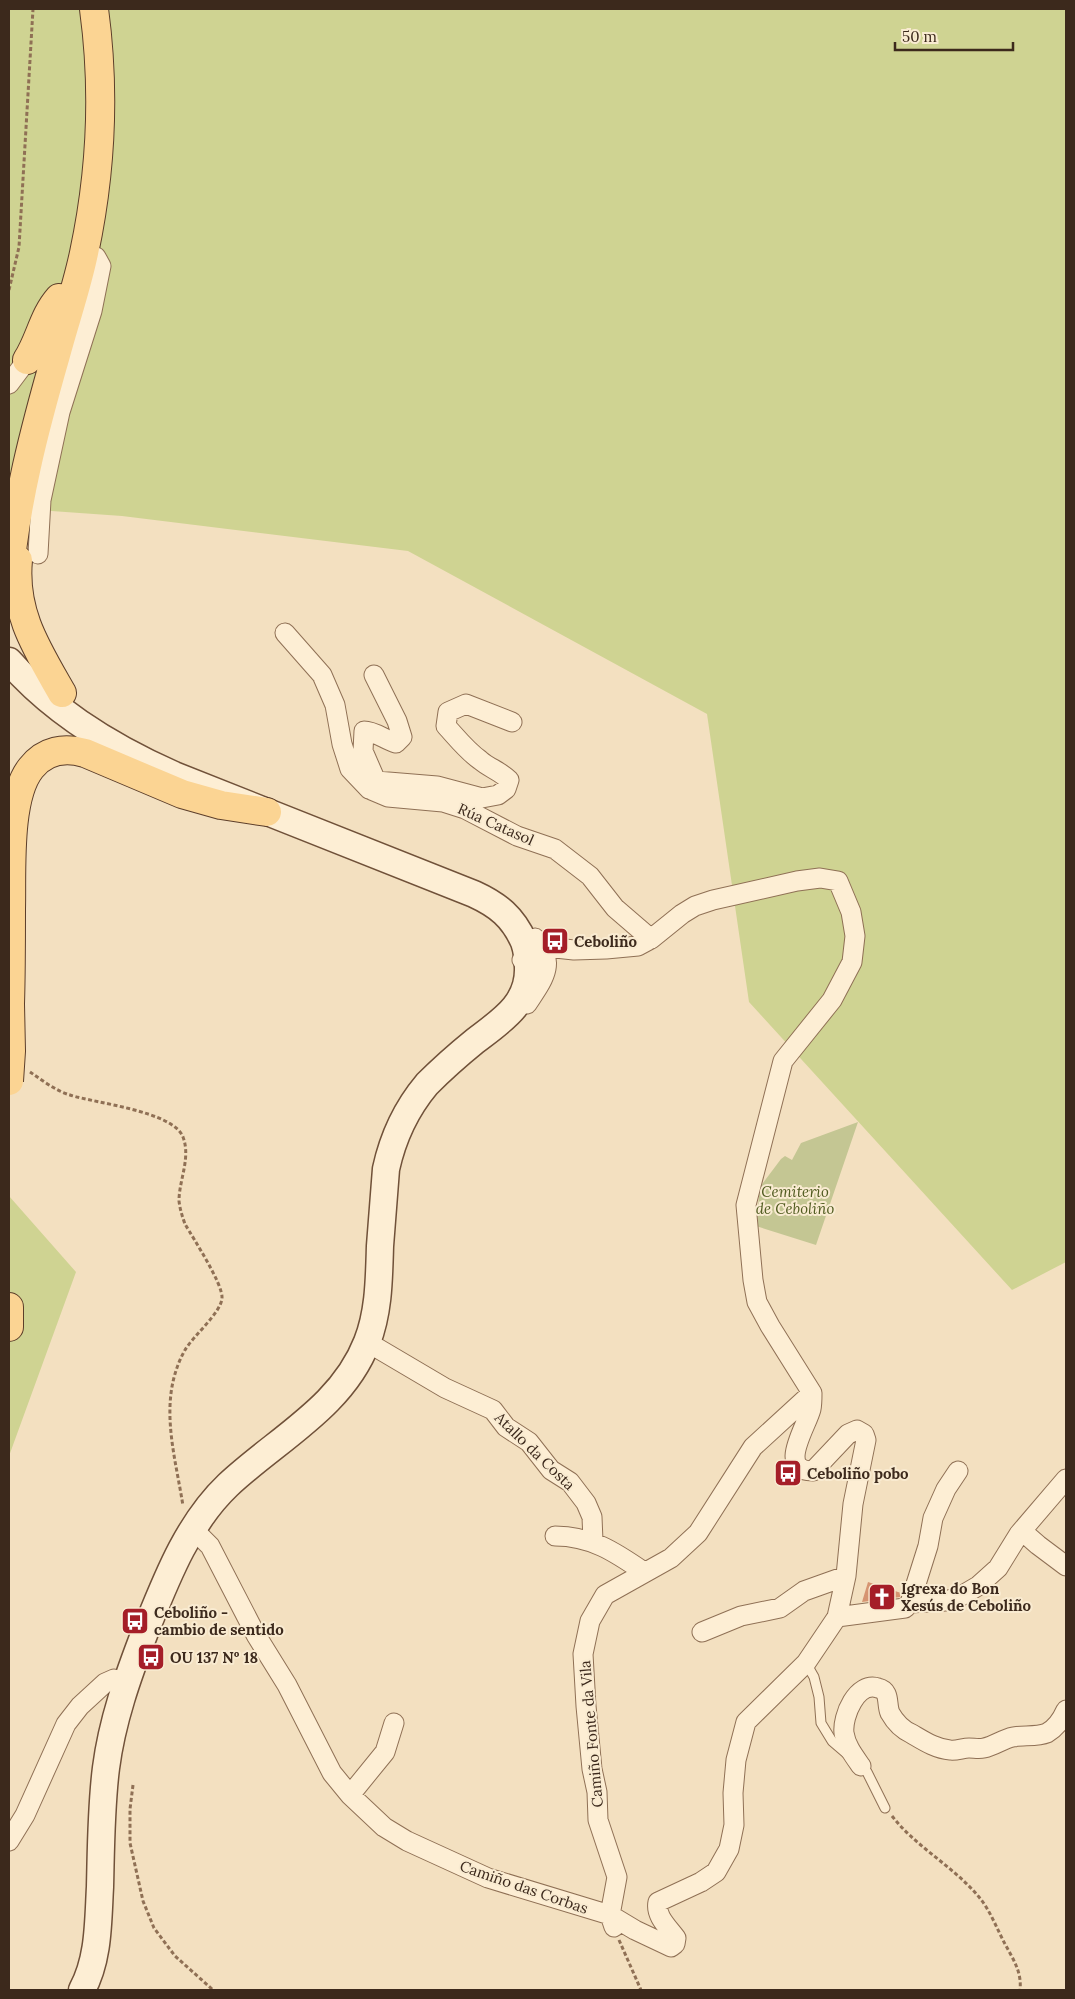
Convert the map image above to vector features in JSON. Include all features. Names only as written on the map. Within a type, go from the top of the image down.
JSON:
[{"type":"main road","points":[[74,304],[79,212],[87,148],[87,62],[82,9]]},
{"type":"main road","points":[[9,520],[17,464],[27,431],[74,304],[91,219],[100,132],[100,78],[94,9]]},
{"type":"main road","points":[[27,360],[37,345],[49,312],[74,304]]},
{"type":"main road","points":[[9,470],[27,431]]},
{"type":"main road","points":[[9,580],[27,431]]},
{"type":"main road","points":[[27,431],[17,587],[21,610],[31,639],[62,693]]},
{"type":"main road","points":[[9,655],[16,653],[33,664],[62,693],[100,737]]},
{"type":"main road","points":[[9,661],[21,675],[61,709],[100,737],[157,768],[442,882],[484,907],[495,917],[518,929],[529,968],[521,999],[502,1022],[474,1042],[427,1084],[401,1122],[391,1146],[386,1169],[375,1311],[367,1342],[354,1368],[337,1390],[308,1421],[228,1486],[183,1544],[145,1632],[126,1683],[112,1732],[106,1770],[98,1928],[91,1969],[82,1990]]},
{"type":"main road","points":[[16,1075],[11,1051],[10,1004],[12,847],[16,806],[24,779],[30,768],[39,759],[48,754],[61,749],[72,749],[85,752],[125,771],[182,794],[221,805],[267,812]]},
{"type":"main road","points":[[506,922],[515,955],[516,979],[529,968]]},
{"type":"main road","points":[[474,1042],[497,1016],[529,968]]},
{"type":"main road","points":[[9,1307],[9,1327]]},
{"type":"street","points":[[38,554],[41,500],[60,412],[74,304]]},
{"type":"street","points":[[9,384],[27,360]]},
{"type":"street","name":"Rúa Catasol","points":[[285,632],[322,675],[335,705],[342,744],[350,769],[388,797],[443,802],[465,809],[517,836],[556,849],[590,876],[615,908],[652,939]]},
{"type":"street","points":[[374,675],[397,721],[402,737],[396,743],[370,731],[364,731],[364,751],[373,785],[437,786],[482,798],[498,795],[506,789],[509,780],[462,745],[446,726],[448,712],[466,704],[512,722]]},
{"type":"street","points":[[529,968],[564,950],[638,946],[652,939],[682,914],[695,906],[713,900],[820,878],[838,882],[851,912],[855,936],[852,962],[832,1000],[783,1062],[746,1205],[757,1302],[812,1393],[811,1410],[795,1450],[795,1460],[799,1467],[806,1471],[813,1471],[848,1434],[857,1430],[864,1434],[866,1440],[853,1504],[845,1584],[837,1617],[806,1663]]},
{"type":"street","points":[[529,968],[577,958],[606,949]]},
{"type":"street","name":"Atallo da Costa","points":[[367,1342],[445,1388],[493,1410],[506,1426],[529,1442],[551,1470],[570,1482],[586,1503],[592,1517],[593,1541]]},
{"type":"street","name":"Camiño Fonte da Vila","points":[[612,1922],[616,1877],[598,1820],[597,1792],[592,1769],[586,1706],[584,1654],[590,1621],[605,1595],[670,1558],[698,1533],[753,1447],[812,1393]]},
{"type":"street","points":[[837,1617],[905,1608],[910,1603],[928,1546],[933,1518],[946,1489],[958,1471]]},
{"type":"street","points":[[910,1603],[946,1602],[978,1586],[998,1568],[1022,1531],[1066,1479]]},
{"type":"street","name":"Camiño das Corbas","points":[[193,1529],[210,1546],[256,1634],[287,1685],[332,1773],[350,1795],[384,1827],[407,1841],[488,1878],[635,1930],[671,1947],[676,1944],[676,1938],[661,1918],[657,1909],[658,1902],[701,1882],[716,1872],[729,1849],[734,1825],[733,1793],[736,1760],[746,1722],[806,1663]]},
{"type":"street","points":[[1022,1531],[1066,1566]]},
{"type":"street","points":[[555,1536],[573,1536],[593,1541],[619,1555],[644,1572]]},
{"type":"street","points":[[702,1632],[741,1616],[780,1608],[804,1591],[845,1584]]},
{"type":"street","points":[[9,1842],[25,1815],[66,1724],[80,1706],[105,1683],[114,1679],[126,1683]]},
{"type":"street","points":[[861,1766],[846,1743],[843,1731],[848,1709],[857,1695],[868,1688],[878,1687],[884,1691],[888,1697],[888,1707],[891,1715],[905,1730],[935,1747],[951,1751],[983,1748],[1012,1738],[1046,1734],[1055,1728],[1066,1710]]},
{"type":"street","points":[[350,1795],[385,1752],[394,1722]]},
{"type":"lane","points":[[806,1663],[816,1684],[821,1723],[832,1741],[867,1772],[885,1808]]},
{"type":"path","points":[[9,290],[20,247],[33,9]]},
{"type":"path","points":[[16,1075],[69,1095],[125,1107],[160,1119],[176,1128],[182,1134],[186,1147],[179,1200],[181,1213],[185,1224],[220,1287],[222,1299],[217,1310],[185,1350],[169,1396],[170,1432],[185,1518],[193,1529]]},
{"type":"path","points":[[133,1785],[130,1809],[130,1843],[143,1901],[154,1928],[175,1956],[213,1990]]},
{"type":"path","points":[[885,1808],[901,1828],[947,1866],[979,1898],[1016,1964],[1021,1979],[1020,1990]]},
{"type":"path","points":[[612,1922],[641,1990]]},
{"type":"green space","points":[[9,9],[1066,9],[1066,1262],[1012,1290],[749,1002],[707,714],[408,551],[122,516],[9,508]]},
{"type":"green space","name":"Cemiterio de Ceboliño","points":[[858,1122],[816,1245],[756,1226],[760,1187],[781,1159],[785,1156],[792,1160],[801,1143]]},
{"type":"green space","points":[[9,1196],[76,1272],[9,1456]]},
{"type":"building","points":[[868,1582],[901,1593],[900,1597],[862,1602]]},
{"type":"place","name":"Ceboliño","points":[[555,941]]},
{"type":"place","name":"Ceboliño pobo","points":[[788,1473]]},
{"type":"place","name":"Igrexa do Bon Xesús de Ceboliño","points":[[882,1597]]},
{"type":"place","name":"Ceboliño - cambio de sentido","points":[[135,1621]]},
{"type":"place","name":"OU 137 Nº 18","points":[[151,1657]]}]
